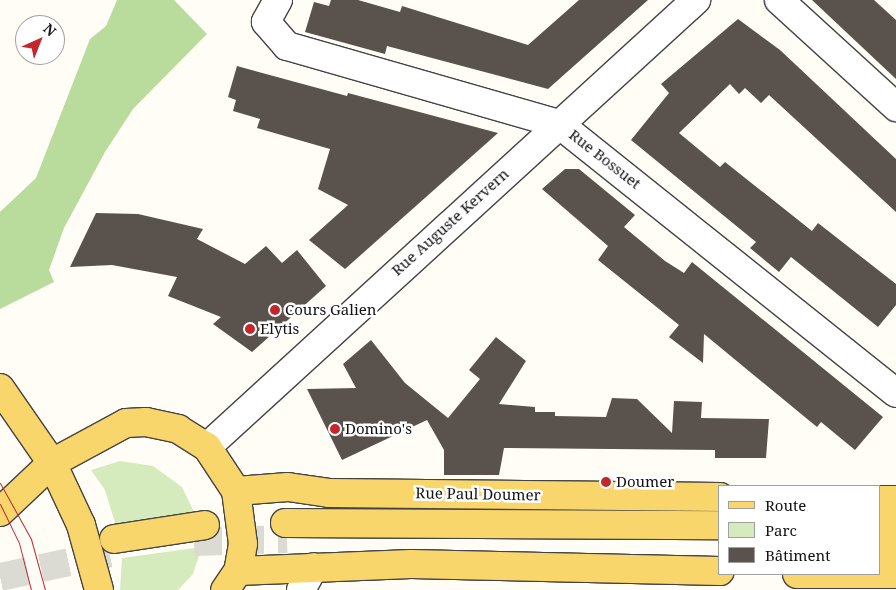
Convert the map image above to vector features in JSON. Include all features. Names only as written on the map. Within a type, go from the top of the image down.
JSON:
[{"type":"main road","points":[[0,388],[52,463],[81,525],[99,590]]},
{"type":"main road","points":[[0,512],[52,463],[126,423],[146,422],[178,429],[208,447],[236,491],[243,526],[232,580],[314,567],[411,564],[718,571]]},
{"type":"main road","name":"Rue Paul Doumer","points":[[236,491],[288,487],[328,493],[718,498]]},
{"type":"main road","points":[[613,496],[613,525]]},
{"type":"main road","points":[[881,500],[896,500]]},
{"type":"main road","points":[[718,525],[286,531],[718,544]]},
{"type":"main road","points":[[881,526],[896,526]]},
{"type":"main road","points":[[115,545],[200,534]]},
{"type":"main road","points":[[881,550],[896,551]]},
{"type":"main road","points":[[812,580],[896,574]]},
{"type":"street","name":"Rue Auguste Kervern","points":[[208,447],[696,0]]},
{"type":"street","points":[[779,0],[896,107]]},
{"type":"street","name":"Rue Bossuet","points":[[272,11],[287,46],[559,124],[896,393]]},
{"type":"street","points":[[301,590],[314,567]]},
{"type":"green space","points":[[117,0],[174,0],[207,34],[133,109],[105,152],[64,228],[49,270],[54,282],[0,309],[0,212],[36,178],[90,39],[106,26]]},
{"type":"green space","points":[[120,461],[153,466],[182,487],[195,514],[116,526],[105,490],[91,470]]},
{"type":"green space","points":[[202,547],[193,574],[178,590],[120,590],[122,558]]},
{"type":"building","points":[[331,0],[358,0],[400,12],[402,6],[528,45],[579,0],[648,0],[548,89],[387,46],[385,54],[305,32],[314,2],[329,6]]},
{"type":"building","points":[[812,0],[874,0],[896,20],[896,79]]},
{"type":"building","points":[[738,19],[780,50],[896,159],[896,212],[769,95],[761,103],[745,88],[739,94],[730,84],[679,133],[720,167],[725,162],[812,231],[818,223],[896,284],[896,305],[878,327],[791,257],[779,272],[750,248],[756,242],[631,140],[669,93],[661,84]]},
{"type":"building","points":[[237,66],[347,96],[348,93],[498,133],[345,269],[309,240],[348,205],[318,189],[330,149],[257,128],[260,119],[233,111],[236,100],[228,97]]},
{"type":"building","points":[[565,169],[579,169],[635,215],[624,227],[665,261],[684,273],[692,262],[883,417],[855,450],[821,422],[817,427],[704,334],[703,363],[669,337],[679,325],[598,260],[608,246],[542,189]]},
{"type":"building","points":[[96,213],[138,214],[203,229],[197,239],[245,264],[266,246],[282,263],[297,250],[326,286],[252,352],[213,324],[221,317],[168,296],[177,277],[112,265],[70,267]]},
{"type":"building","points":[[496,337],[526,361],[499,404],[535,407],[535,412],[555,412],[555,416],[606,417],[612,398],[637,399],[672,433],[674,401],[702,402],[701,418],[769,419],[766,458],[715,458],[715,450],[504,448],[499,475],[444,475],[444,450],[427,420],[342,460],[307,389],[356,388],[343,364],[371,340],[405,383],[448,418],[480,379],[469,370]]},
{"type":"tunnel","points":[[194,542],[287,539]]},
{"type":"tunnel","points":[[0,577],[116,552]]},
{"type":"tram line","points":[[0,483],[31,539],[45,590]]},
{"type":"tram line","points":[[0,504],[19,543],[31,590]]},
{"type":"place","name":"Cours Galien","points":[[275,310]]},
{"type":"place","name":"Elytis","points":[[250,329]]},
{"type":"place","name":"Domino's","points":[[335,429]]},
{"type":"place","name":"Doumer","points":[[606,482]]}]
